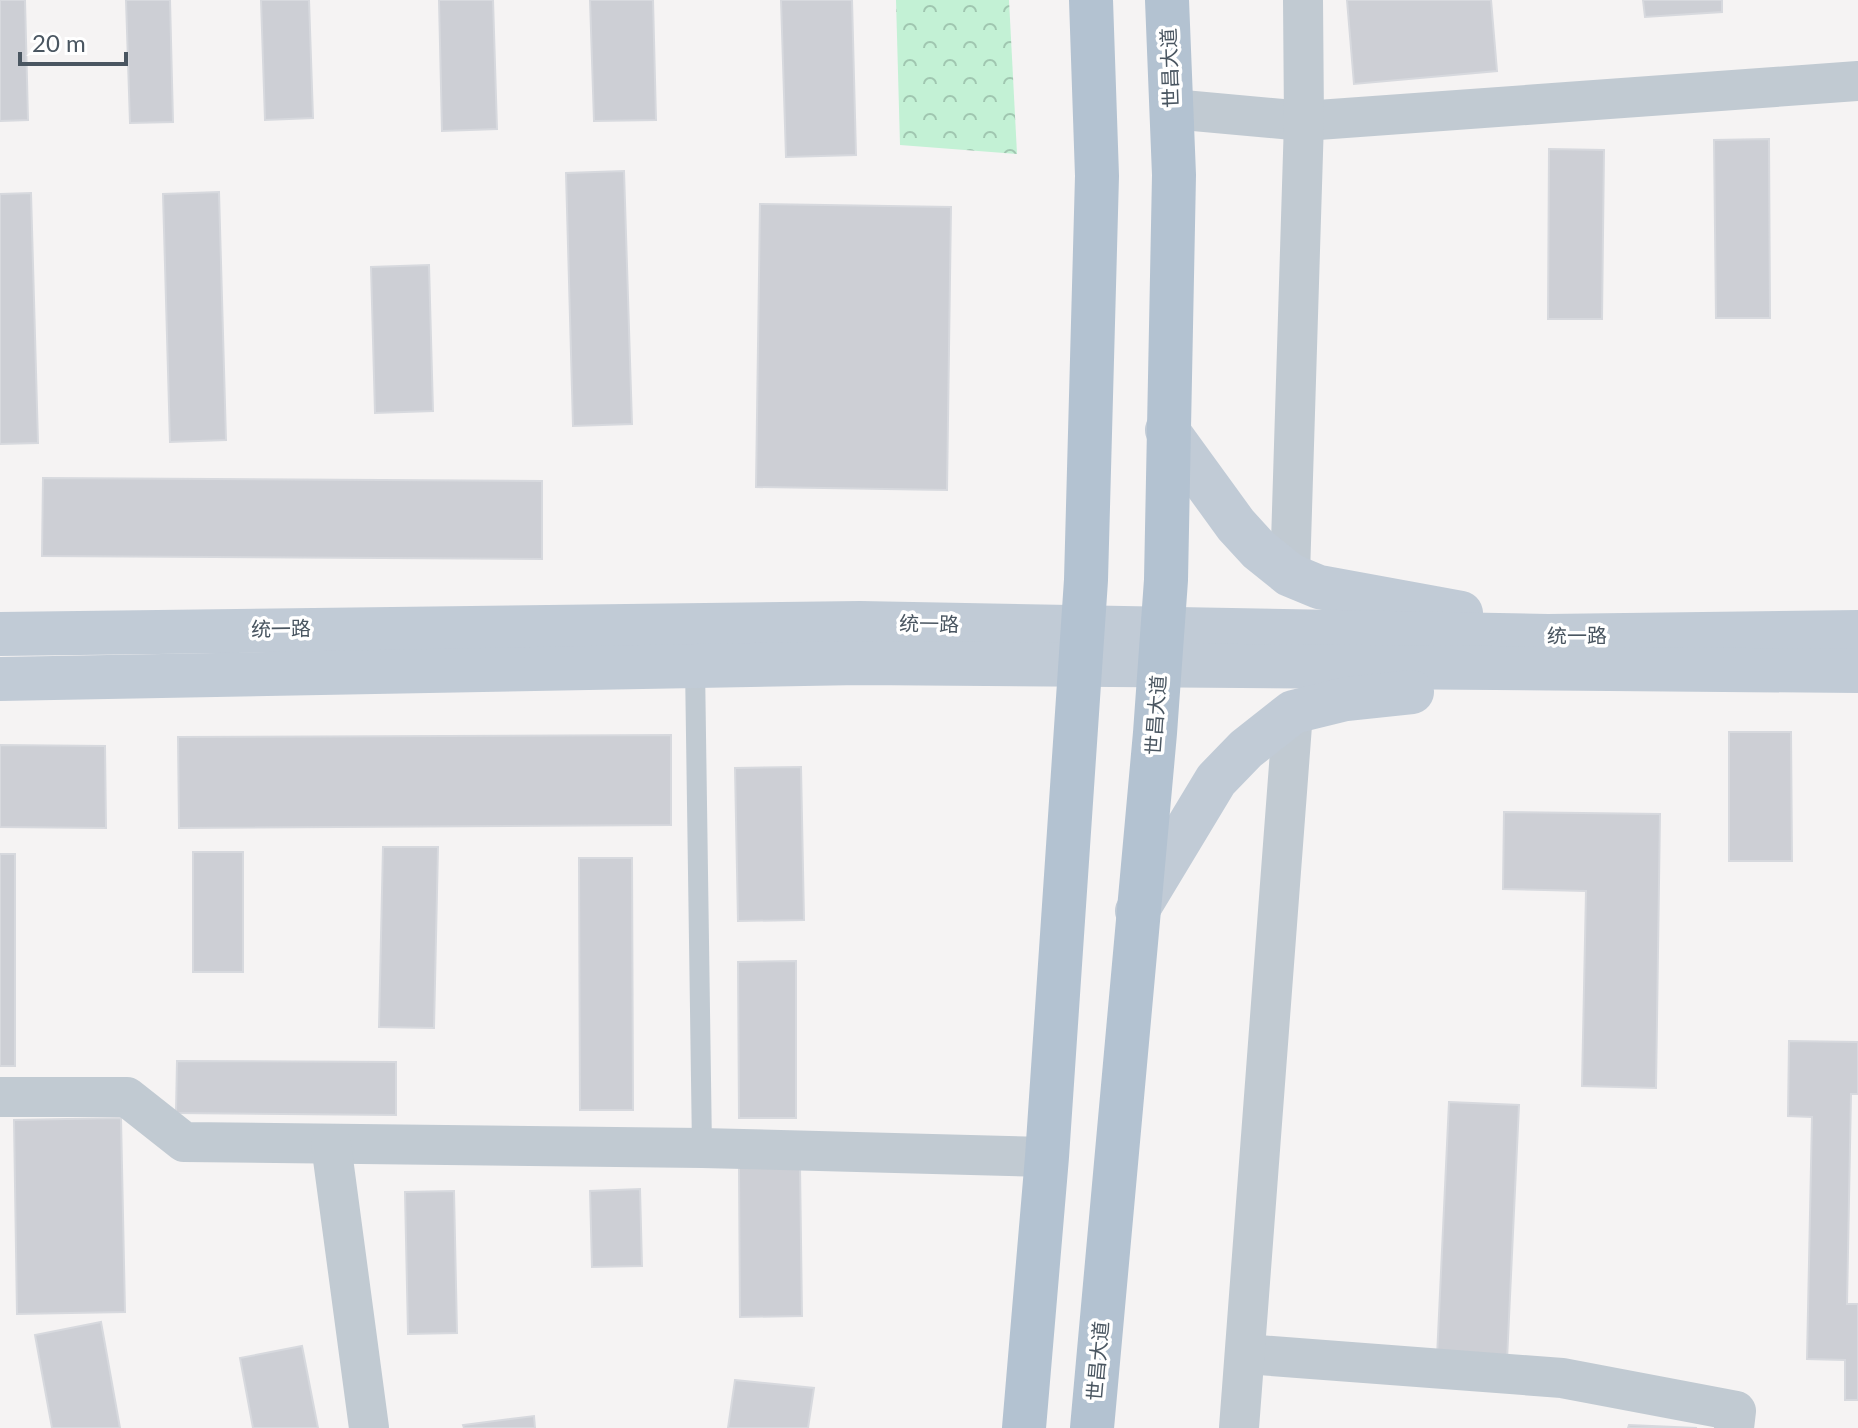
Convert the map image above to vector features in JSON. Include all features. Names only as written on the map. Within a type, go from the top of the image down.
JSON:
[{"type":"main road","points":[[1024,1428],[1047,1157],[1082,646],[1091,454],[1097,191],[1091,0]]},
{"type":"main road","name":"世昌大道","points":[[1092,1428],[1166,580],[1174,175],[1167,0]]},
{"type":"main road","points":[[1167,430],[1236,525],[1259,550],[1290,575],[1319,587],[1480,617],[1540,652]]},
{"type":"main road","name":"统一路","points":[[0,634],[860,623],[1082,646],[1540,652],[1858,671]]},
{"type":"main road","name":"统一路","points":[[1540,652],[1858,632]]},
{"type":"main road","name":"统一路","points":[[0,679],[860,663],[1082,646]]},
{"type":"main road","points":[[1137,911],[1216,780],[1246,749],[1293,712],[1346,699],[1476,685],[1540,652]]},
{"type":"street","points":[[1290,575],[1304,121],[1303,0]]},
{"type":"street","points":[[1172,109],[1304,121],[1858,81]]},
{"type":"street","points":[[1239,1428],[1293,712]]},
{"type":"street","points":[[0,1097],[127,1097],[184,1142],[702,1148],[1047,1157]]},
{"type":"street","points":[[331,1144],[369,1428]]},
{"type":"street","points":[[1245,1354],[1562,1378],[1736,1411],[1734,1428]]},
{"type":"lane","points":[[695,666],[702,1148]]},
{"type":"green space","points":[[896,0],[1009,0],[1017,154],[900,145]]},
{"type":"building","points":[[0,0],[25,0],[28,120],[0,121]]},
{"type":"building","points":[[126,0],[170,0],[173,122],[130,123]]},
{"type":"building","points":[[261,0],[309,0],[313,118],[265,120]]},
{"type":"building","points":[[439,0],[493,0],[497,129],[442,131]]},
{"type":"building","points":[[590,0],[653,0],[656,120],[594,121]]},
{"type":"building","points":[[781,0],[852,0],[856,155],[786,157]]},
{"type":"building","points":[[1347,0],[1491,0],[1497,71],[1354,84]]},
{"type":"building","points":[[1643,0],[1722,0],[1722,12],[1645,17]]},
{"type":"building","points":[[1769,139],[1770,318],[1716,318],[1714,140]]},
{"type":"building","points":[[1549,149],[1604,150],[1602,319],[1548,319]]},
{"type":"building","points":[[624,171],[632,424],[573,426],[566,173]]},
{"type":"building","points":[[219,192],[226,440],[170,442],[163,194]]},
{"type":"building","points":[[31,193],[38,443],[0,444],[0,194]]},
{"type":"building","points":[[760,204],[951,207],[947,490],[756,487]]},
{"type":"building","points":[[429,265],[433,411],[375,413],[371,267]]},
{"type":"building","points":[[43,478],[542,481],[542,559],[42,556]]},
{"type":"building","points":[[1729,732],[1791,732],[1792,861],[1729,861]]},
{"type":"building","points":[[671,735],[671,825],[179,828],[178,737]]},
{"type":"building","points":[[0,745],[105,746],[106,828],[0,827]]},
{"type":"building","points":[[801,767],[804,920],[738,921],[735,768]]},
{"type":"building","points":[[1504,812],[1660,814],[1656,1088],[1582,1086],[1586,891],[1503,889]]},
{"type":"building","points":[[383,847],[438,847],[434,1028],[379,1027]]},
{"type":"building","points":[[193,852],[243,852],[243,972],[193,972]]},
{"type":"building","points":[[0,854],[15,854],[15,1066],[0,1066]]},
{"type":"building","points":[[579,858],[632,858],[633,1110],[580,1110]]},
{"type":"building","points":[[796,961],[796,1118],[739,1118],[738,962]]},
{"type":"building","points":[[1789,1041],[1858,1042],[1858,1094],[1851,1094],[1847,1304],[1858,1304],[1858,1400],[1845,1400],[1845,1360],[1807,1359],[1812,1117],[1788,1116]]},
{"type":"building","points":[[177,1061],[396,1062],[396,1115],[176,1113]]},
{"type":"building","points":[[1449,1102],[1519,1105],[1507,1360],[1437,1357]]},
{"type":"building","points":[[121,1118],[125,1312],[17,1314],[14,1120]]},
{"type":"building","points":[[739,1167],[800,1167],[802,1316],[740,1317]]},
{"type":"building","points":[[640,1189],[642,1266],[592,1267],[590,1191]]},
{"type":"building","points":[[454,1191],[457,1333],[408,1334],[405,1192]]},
{"type":"building","points":[[101,1322],[120,1428],[52,1428],[35,1335]]},
{"type":"building","points":[[302,1346],[318,1428],[253,1428],[240,1358]]},
{"type":"building","points":[[735,1380],[814,1388],[808,1428],[728,1428]]},
{"type":"building","points":[[534,1416],[535,1428],[464,1428],[463,1425]]},
{"type":"building","points":[[1629,1425],[1697,1428],[1628,1428]]}]
